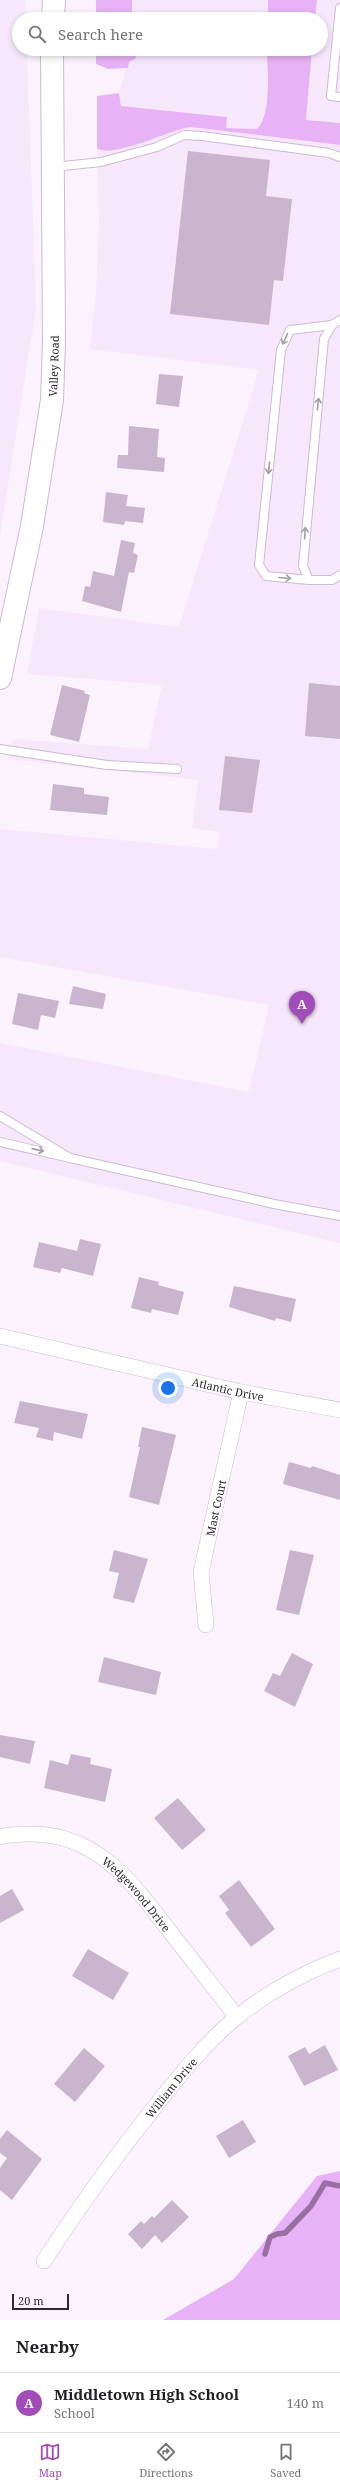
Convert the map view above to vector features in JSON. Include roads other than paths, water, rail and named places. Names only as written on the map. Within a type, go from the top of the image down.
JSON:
[{"type":"main road","points":[[53,12],[54,0]]},
{"type":"main road","name":"Valley Road","points":[[0,678],[4,639],[32,526],[52,400],[54,342],[52,56]]},
{"type":"street","name":"Atlantic Drive","points":[[0,1336],[241,1392],[340,1410]]},
{"type":"street","name":"Mast Court","points":[[206,1625],[201,1572],[241,1392]]},
{"type":"street","name":"Wedgewood Drive","points":[[0,1837],[40,1834],[57,1836],[80,1844],[101,1854],[129,1879],[237,2017]]},
{"type":"street","name":"William Drive","points":[[44,2261],[121,2148],[173,2084],[218,2034],[237,2017],[296,1978],[340,1959]]},
{"type":"lane","points":[[340,8],[332,96],[340,97]]},
{"type":"lane","points":[[54,167],[101,162],[157,147],[184,136],[202,136],[329,153],[340,158]]},
{"type":"lane","points":[[340,320],[332,324],[290,330],[280,350],[259,565],[266,576],[308,580],[332,580],[340,575]]},
{"type":"lane","points":[[308,580],[303,566],[305,531],[324,339],[332,324]]},
{"type":"lane","points":[[0,750],[107,765],[177,769]]},
{"type":"lane","points":[[0,1116],[70,1158]]},
{"type":"lane","points":[[0,1142],[274,1204],[340,1216]]},
{"type":"waterway","points":[[265,2254],[270,2237],[285,2233],[311,2206],[325,2183],[340,2186]]},
{"type":"place","name":"Middletown High School","points":[[302,1024]]}]
